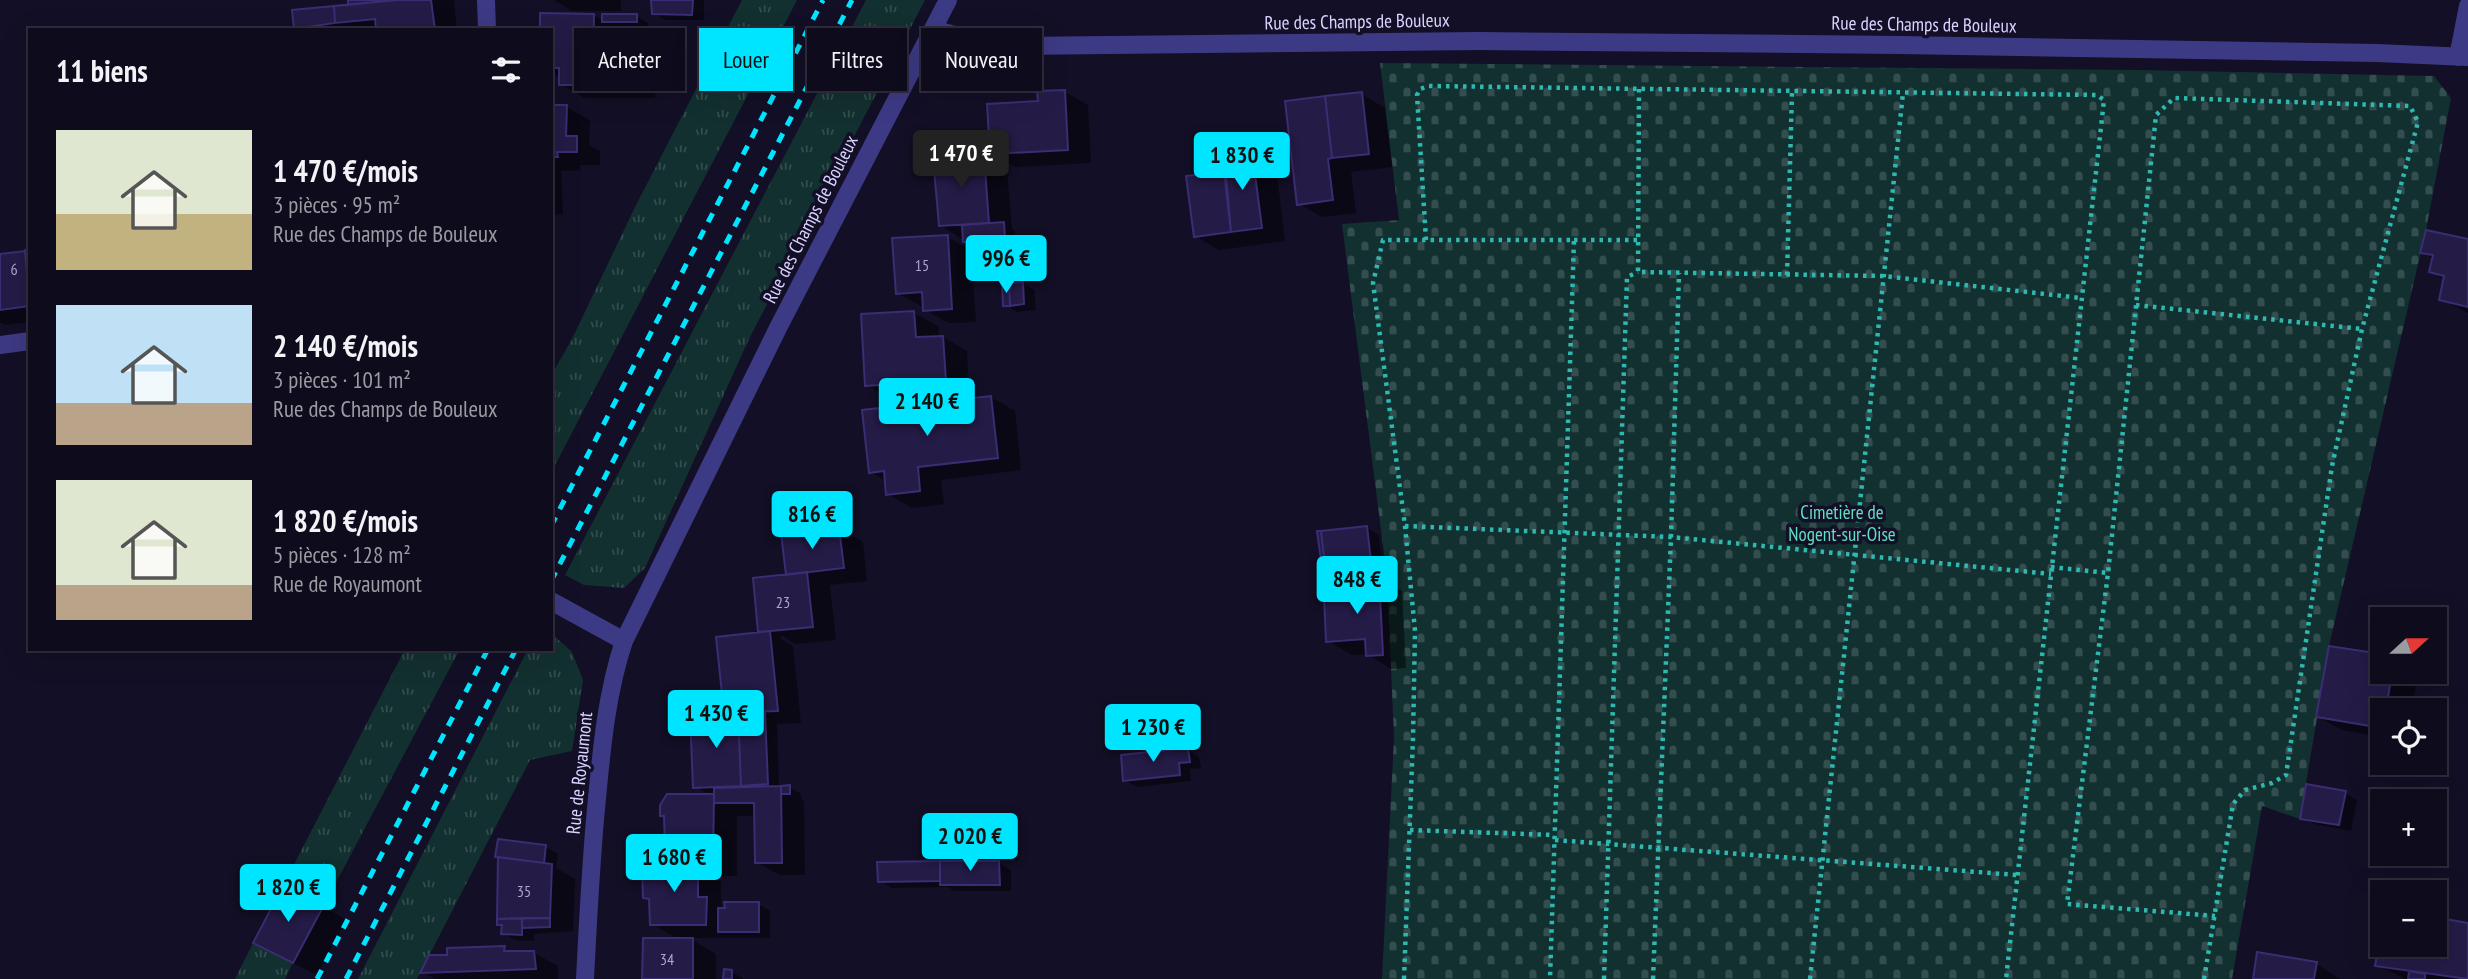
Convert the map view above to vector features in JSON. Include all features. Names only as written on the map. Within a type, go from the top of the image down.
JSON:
[{"type":"street","points":[[486,0],[487,28]]},
{"type":"street","points":[[934,28],[948,0]]},
{"type":"street","points":[[2463,57],[2468,6]]},
{"type":"street","name":"Rue des Champs de Bouleux","points":[[1042,46],[1479,41],[1914,45],[2377,53],[2463,57]]},
{"type":"street","name":"Rue des Champs de Bouleux","points":[[624,641],[778,328],[921,52]]},
{"type":"street","points":[[0,345],[28,341]]},
{"type":"street","points":[[558,604],[624,641]]},
{"type":"street","name":"Rue de Royaumont","points":[[585,979],[603,734],[612,680],[624,641]]},
{"type":"path","points":[[1426,240],[1417,95],[1420,89],[1429,86],[2097,95],[2104,100],[2006,979]]},
{"type":"path","points":[[1638,272],[1639,89]]},
{"type":"path","points":[[1787,275],[1792,92]]},
{"type":"path","points":[[1810,979],[1903,93]]},
{"type":"path","points":[[2204,979],[2215,916],[2233,804],[2245,790],[2272,783],[2286,775],[2332,466],[2362,329],[2418,122],[2410,106],[2174,98],[2156,115],[2108,573],[2067,904],[2215,916]]},
{"type":"path","points":[[1404,979],[1415,631],[1405,526],[1373,283],[1382,240],[1638,240]]},
{"type":"path","points":[[1550,979],[1574,240]]},
{"type":"path","points":[[1604,979],[1627,277],[1638,272],[1883,276],[2081,298]]},
{"type":"path","points":[[1653,979],[1679,273]]},
{"type":"path","points":[[2136,305],[2362,329]]},
{"type":"path","points":[[1405,526],[1671,537],[2051,574]]},
{"type":"path","points":[[2052,567],[2108,573]]},
{"type":"path","points":[[1410,830],[1555,838],[2017,875]]},
{"type":"green space","points":[[742,0],[797,0],[782,28],[728,28]]},
{"type":"green space","points":[[866,0],[925,0],[907,35],[907,28],[851,28]]},
{"type":"green space","name":"Cimetière de Nogent-sur-Oise","points":[[1380,63],[2138,70],[2434,76],[2451,98],[2426,230],[2329,646],[2300,819],[2262,806],[2232,979],[1382,979],[1394,737],[1387,577],[1342,224],[1399,220]]},
{"type":"green space","points":[[699,83],[699,91],[750,91],[553,469],[553,372],[572,339],[635,207]]},
{"type":"green space","points":[[818,91],[878,91],[750,337],[645,568],[624,588],[584,585],[565,575]]},
{"type":"green space","points":[[553,635],[572,652],[583,680],[572,751],[530,760],[417,979],[358,979],[527,651],[553,651]]},
{"type":"green space","points":[[404,651],[459,651],[324,905],[284,884]]},
{"type":"green space","points":[[253,943],[293,963],[285,979],[235,979]]},
{"type":"building","points":[[348,0],[397,0],[348,5]]},
{"type":"building","points":[[431,0],[435,28],[376,28],[375,19],[335,23],[334,6]]},
{"type":"building","points":[[651,0],[693,0],[692,15],[652,14]]},
{"type":"building","points":[[334,6],[335,23],[294,28],[292,10]]},
{"type":"building","points":[[540,13],[594,14],[594,28],[574,28],[574,85],[559,85],[559,68],[553,68],[553,28],[540,28]]},
{"type":"building","points":[[602,14],[637,14],[637,22],[602,22]]},
{"type":"building","points":[[1065,90],[1068,150],[990,154],[987,104],[1038,101],[1037,91]]},
{"type":"building","points":[[1362,92],[1369,154],[1332,158],[1325,96]]},
{"type":"building","points":[[1325,96],[1332,158],[1328,159],[1333,200],[1297,205],[1285,101]]},
{"type":"building","points":[[553,105],[567,105],[566,136],[577,136],[577,152],[557,152],[558,157],[553,157]]},
{"type":"building","points":[[1252,151],[1262,228],[1231,232],[1224,154]]},
{"type":"building","points":[[984,155],[989,223],[939,226],[933,157]]},
{"type":"building","points":[[1224,171],[1231,232],[1194,237],[1186,176]]},
{"type":"building","points":[[1004,222],[1005,239],[963,242],[962,225]]},
{"type":"building","points":[[2426,230],[2468,239],[2468,307],[2439,300],[2444,276],[2429,272],[2433,255],[2420,253]]},
{"type":"building","points":[[948,235],[952,309],[923,311],[922,292],[896,294],[892,238]]},
{"type":"building","points":[[28,249],[28,276],[25,250]]},
{"type":"building","points":[[25,251],[28,306],[0,310],[0,254]]},
{"type":"building","points":[[1023,282],[1024,304],[1010,306],[1009,283]]},
{"type":"building","points":[[1002,283],[1009,283],[1010,306],[1003,306]]},
{"type":"building","points":[[914,311],[916,337],[943,336],[946,381],[865,386],[861,314]]},
{"type":"building","points":[[991,396],[998,458],[918,467],[920,491],[886,495],[884,471],[869,473],[862,410]]},
{"type":"building","points":[[1367,526],[1372,570],[1326,574],[1321,531]]},
{"type":"building","points":[[839,527],[844,568],[786,575],[781,533]]},
{"type":"building","points":[[1317,531],[1321,531],[1326,574],[1323,575]]},
{"type":"building","points":[[807,572],[813,627],[758,632],[753,578]]},
{"type":"building","points":[[1379,575],[1383,655],[1366,656],[1365,639],[1326,642],[1324,596],[1360,595],[1359,577]]},
{"type":"building","points":[[770,631],[778,711],[724,713],[716,637]]},
{"type":"building","points":[[2329,646],[2370,652],[2370,684],[2390,684],[2388,698],[2370,698],[2370,726],[2316,717]]},
{"type":"building","points":[[765,711],[768,784],[741,786],[738,712]]},
{"type":"building","points":[[738,712],[741,786],[693,788],[690,714]]},
{"type":"building","points":[[1188,748],[1190,762],[1179,763],[1180,775],[1123,781],[1121,755]]},
{"type":"building","points":[[2306,784],[2346,791],[2339,825],[2300,819]]},
{"type":"building","points":[[790,785],[790,794],[781,794],[781,786]]},
{"type":"building","points":[[781,786],[782,863],[755,863],[754,803],[714,803],[714,788]]},
{"type":"building","points":[[667,794],[714,794],[713,863],[650,863],[651,845],[665,846],[664,816],[660,816],[660,805]]},
{"type":"building","points":[[498,839],[546,845],[544,863],[495,857]]},
{"type":"building","points":[[498,857],[552,864],[550,918],[497,919]]},
{"type":"building","points":[[940,861],[999,861],[1000,885],[940,885]]},
{"type":"building","points":[[940,861],[940,881],[878,882],[877,862]]},
{"type":"building","points":[[642,863],[698,863],[698,897],[707,897],[706,925],[650,925],[649,899],[643,898]]},
{"type":"building","points":[[284,884],[324,905],[293,963],[253,943]]},
{"type":"building","points":[[724,902],[759,902],[759,932],[718,932],[718,908],[725,908]]},
{"type":"building","points":[[522,918],[550,918],[550,927],[522,928]]},
{"type":"building","points":[[522,918],[522,935],[501,934],[502,925],[497,925],[497,919]]},
{"type":"building","points":[[2447,919],[2468,923],[2468,979],[2375,966],[2377,957],[2447,957]]},
{"type":"building","points":[[643,938],[693,938],[693,979],[642,979]]},
{"type":"building","points":[[505,946],[504,951],[534,951],[536,969],[420,973],[429,955],[447,955],[447,948]]},
{"type":"building","points":[[2257,952],[2317,962],[2314,979],[2253,979]]},
{"type":"building","points":[[724,969],[732,970],[732,979],[723,979]]},
{"type":"building","points":[[2409,971],[2425,974],[2425,979],[2408,979]]},
{"type":"railway","points":[[553,522],[823,0]]},
{"type":"railway","points":[[553,577],[852,0]]},
{"type":"railway","points":[[317,979],[487,651]]},
{"type":"railway","points":[[346,979],[515,651]]}]
